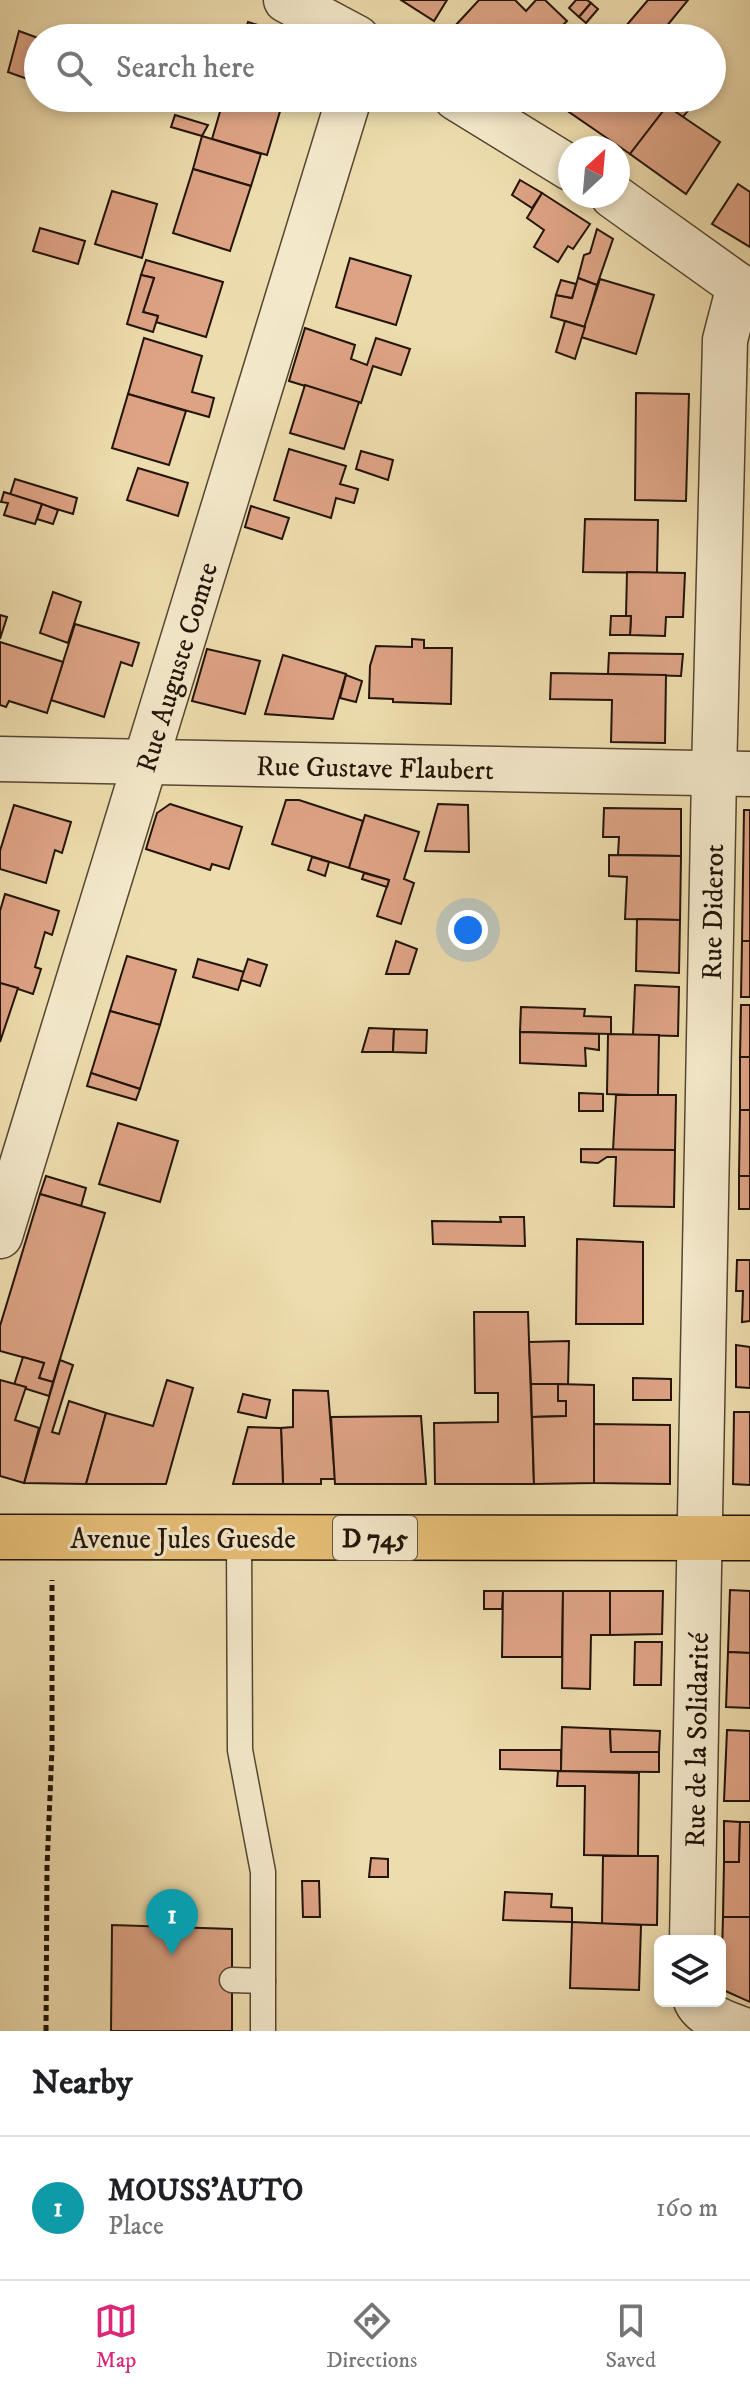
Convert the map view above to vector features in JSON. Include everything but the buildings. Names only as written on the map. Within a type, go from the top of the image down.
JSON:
[{"type":"main road","name":"Avenue Jules Guesde","points":[[0,1537],[750,1538]]},
{"type":"street","points":[[286,0],[331,24]]},
{"type":"street","name":"Rue Auguste Comte","points":[[0,1236],[345,112]]},
{"type":"street","points":[[479,112],[558,161]]},
{"type":"street","points":[[630,208],[745,290]]},
{"type":"street","name":"Rue Diderot","points":[[700,1539],[732,774],[725,340],[745,290]]},
{"type":"street","name":"Rue Gustave Flaubert","points":[[0,759],[732,774]]},
{"type":"street","name":"Rue de la Solidarité","points":[[692,1935],[700,1539]]},
{"type":"lane","points":[[239,1538],[240,1750],[263,1872],[263,2031]]},
{"type":"lane","points":[[232,1980],[263,1981]]},
{"type":"path","points":[[46,2031],[47,1867],[52,1748],[51,1537]]},
{"type":"place","name":"MOUSS'AUTO","points":[[172,1955]]}]
